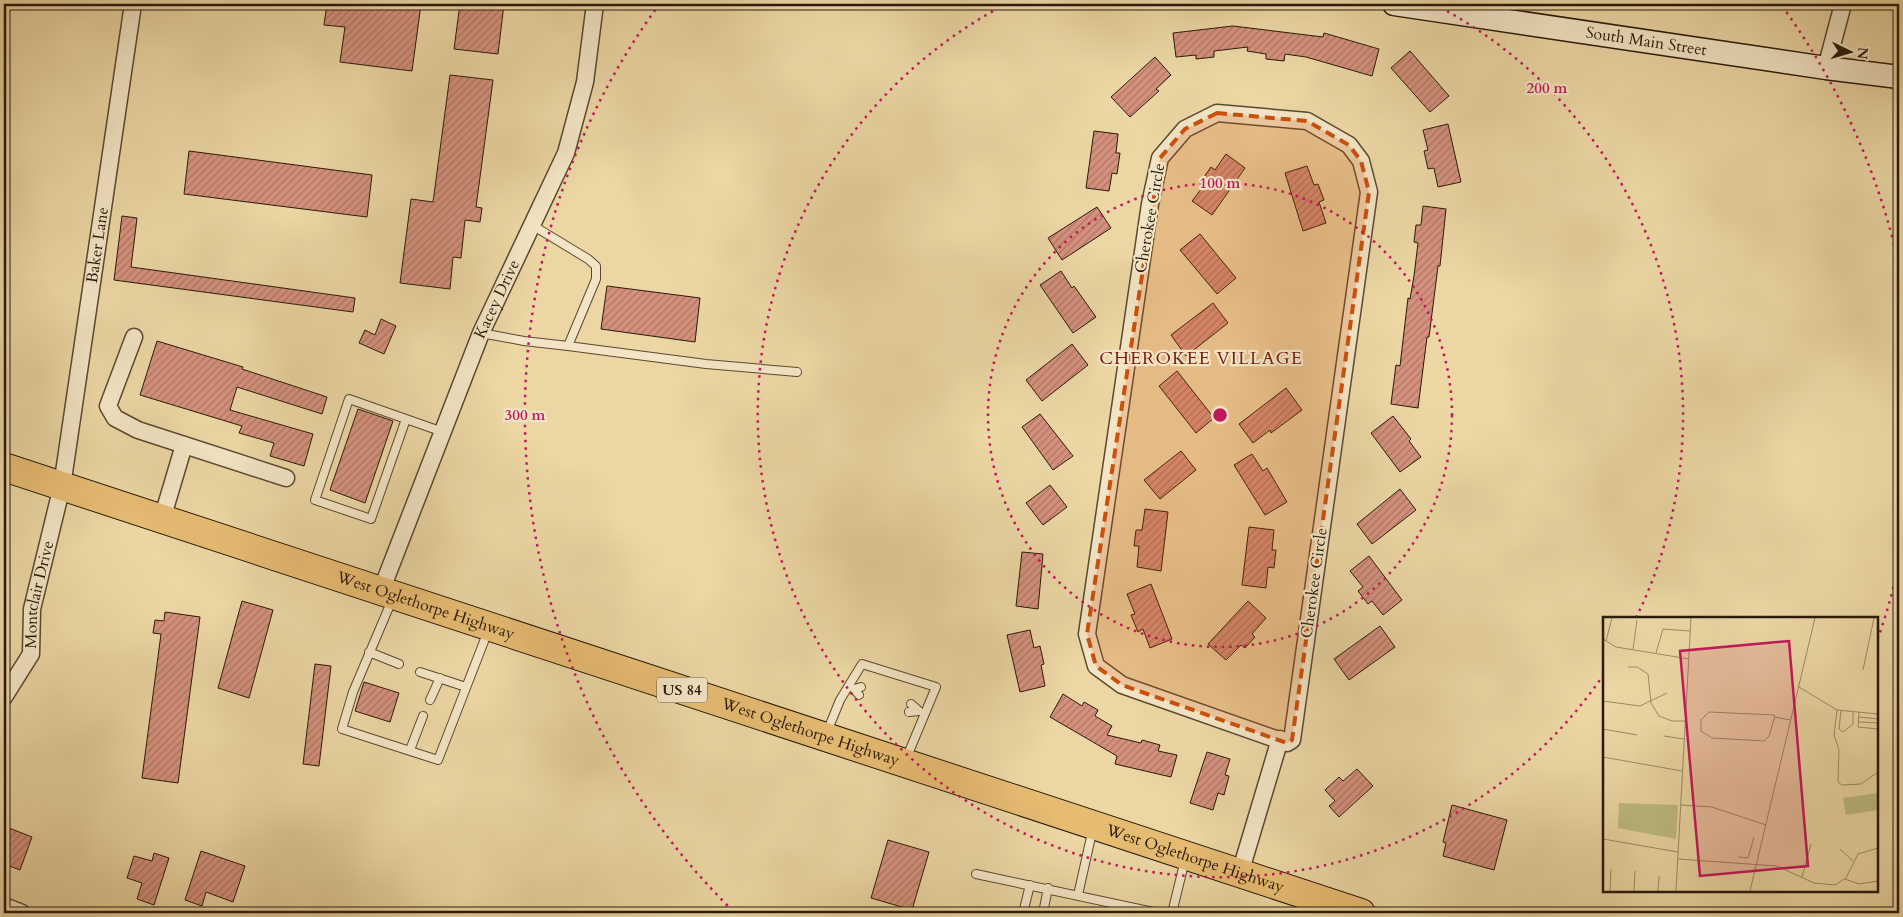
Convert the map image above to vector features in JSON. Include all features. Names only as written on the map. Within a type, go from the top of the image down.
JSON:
[{"type":"highway","name":"West Oglethorpe Highway","points":[[4,467],[1361,913]]},
{"type":"street","name":"Baker Lane","points":[[62,486],[133,4]]},
{"type":"street","name":"Kacey Drive","points":[[387,593],[443,432],[481,333],[566,153],[586,82],[595,4]]},
{"type":"street","name":"South Main Street","points":[[1394,4],[1826,68],[1899,77]]},
{"type":"street","points":[[1826,68],[1843,4]]},
{"type":"street","name":"Cherokee Circle","points":[[1217,113],[1307,121],[1349,145],[1361,161],[1369,192],[1292,740],[1287,743],[1280,739],[1122,685],[1096,666],[1087,634],[1150,204],[1160,158],[1186,129],[1217,113]]},
{"type":"street","points":[[134,337],[108,406],[115,418],[138,430],[286,478]]},
{"type":"street","points":[[162,519],[184,445]]},
{"type":"street","name":"Montclair Drive","points":[[4,697],[31,654],[32,609],[62,486]]},
{"type":"street","points":[[1240,874],[1280,739]]},
{"type":"street","points":[[4,906],[22,913]]},
{"type":"lane","points":[[532,225],[588,259],[596,266],[596,279],[568,346]]},
{"type":"lane","points":[[481,333],[524,342],[706,364],[797,372]]},
{"type":"lane","points":[[406,419],[371,519],[314,500],[349,399],[406,419],[443,432]]},
{"type":"lane","points":[[387,593],[342,729],[438,760],[489,627]]},
{"type":"lane","points":[[369,652],[399,664]]},
{"type":"lane","points":[[825,737],[840,700],[855,689],[862,664],[936,687],[923,712],[905,763]]},
{"type":"lane","points":[[420,672],[466,687]]},
{"type":"lane","points":[[430,700],[440,678]]},
{"type":"lane","points":[[910,708],[923,712]]},
{"type":"lane","points":[[410,750],[423,716]]},
{"type":"lane","points":[[1078,895],[1093,825]]},
{"type":"lane","points":[[1172,913],[1186,856]]},
{"type":"lane","points":[[976,874],[1158,913]]},
{"type":"lane","points":[[1023,913],[1030,885]]},
{"type":"lane","points":[[1043,913],[1048,888]]},
{"type":"highlighted area","points":[[1217,113],[1307,121],[1349,145],[1361,161],[1369,192],[1292,740],[1287,743],[1122,685],[1096,666],[1087,634],[1160,158],[1185,129]]},
{"type":"building","points":[[327,4],[421,4],[412,71],[340,62],[345,27],[324,25]]},
{"type":"building","points":[[460,4],[504,4],[498,54],[454,49]]},
{"type":"building","points":[[1233,26],[1323,37],[1324,33],[1379,49],[1372,76],[1306,57],[1285,54],[1284,61],[1266,59],[1266,54],[1247,51],[1248,47],[1214,51],[1214,57],[1196,59],[1196,55],[1176,57],[1173,33]]},
{"type":"building","points":[[1410,51],[1449,96],[1430,112],[1391,68]]},
{"type":"building","points":[[1155,57],[1171,75],[1156,89],[1159,91],[1130,117],[1111,97]]},
{"type":"building","points":[[450,75],[493,80],[476,207],[482,208],[480,222],[465,220],[461,258],[453,257],[450,289],[400,283],[411,199],[433,202]]},
{"type":"building","points":[[1448,124],[1461,182],[1438,187],[1434,168],[1428,169],[1424,151],[1428,150],[1423,130]]},
{"type":"building","points":[[1094,131],[1118,134],[1116,153],[1120,153],[1117,174],[1112,173],[1109,191],[1086,188]]},
{"type":"building","points":[[189,151],[372,175],[367,217],[184,194]]},
{"type":"building","points":[[1226,154],[1245,168],[1212,215],[1192,201],[1205,184],[1201,181],[1211,167],[1215,170]]},
{"type":"building","points":[[1307,166],[1314,185],[1318,184],[1324,200],[1319,202],[1326,223],[1303,231],[1285,173]]},
{"type":"building","points":[[1423,206],[1446,209],[1440,266],[1438,266],[1429,337],[1427,337],[1418,408],[1391,404],[1396,365],[1400,366],[1408,298],[1410,299],[1414,276],[1418,243],[1414,242],[1416,225],[1421,225]]},
{"type":"building","points":[[1097,207],[1111,228],[1062,260],[1048,238]]},
{"type":"building","points":[[122,216],[137,218],[131,267],[355,298],[353,312],[114,280]]},
{"type":"building","points":[[1200,234],[1236,278],[1217,294],[1180,250]]},
{"type":"building","points":[[1061,271],[1072,288],[1074,286],[1096,317],[1073,333],[1040,285]]},
{"type":"building","points":[[607,286],[700,298],[695,342],[601,329]]},
{"type":"building","points":[[1213,303],[1228,323],[1186,356],[1171,335]]},
{"type":"building","points":[[381,319],[396,326],[384,354],[359,343],[365,330],[375,335]]},
{"type":"building","points":[[157,341],[243,367],[242,369],[327,397],[322,414],[237,387],[230,410],[313,434],[304,466],[270,456],[274,443],[239,433],[242,426],[140,395]]},
{"type":"building","points":[[1072,344],[1088,365],[1042,401],[1026,380]]},
{"type":"building","points":[[1177,371],[1214,418],[1196,433],[1159,386]]},
{"type":"building","points":[[1286,388],[1302,410],[1271,433],[1270,430],[1253,443],[1239,424]]},
{"type":"building","points":[[358,409],[393,421],[365,503],[330,490]]},
{"type":"building","points":[[1040,414],[1073,456],[1053,470],[1022,427]]},
{"type":"building","points":[[1393,416],[1411,439],[1409,441],[1421,457],[1400,472],[1371,433]]},
{"type":"building","points":[[1181,451],[1196,470],[1160,499],[1144,480]]},
{"type":"building","points":[[1252,454],[1263,471],[1267,468],[1287,502],[1265,515],[1234,465]]},
{"type":"building","points":[[1050,485],[1067,507],[1043,525],[1026,503]]},
{"type":"building","points":[[1400,489],[1416,510],[1372,544],[1357,524]]},
{"type":"building","points":[[1145,509],[1168,512],[1161,571],[1137,567],[1139,546],[1134,546],[1136,530],[1142,530]]},
{"type":"building","points":[[1249,527],[1274,530],[1272,550],[1276,550],[1274,568],[1268,567],[1266,588],[1242,585]]},
{"type":"building","points":[[1022,552],[1043,554],[1038,609],[1016,606]]},
{"type":"building","points":[[1369,556],[1402,600],[1383,615],[1372,601],[1368,604],[1358,591],[1363,587],[1350,571]]},
{"type":"building","points":[[1151,584],[1172,639],[1150,648],[1143,629],[1138,632],[1131,615],[1135,614],[1127,594]]},
{"type":"building","points":[[242,601],[273,610],[249,698],[218,688]]},
{"type":"building","points":[[1248,601],[1266,618],[1252,634],[1255,637],[1245,648],[1241,645],[1226,660],[1208,644]]},
{"type":"building","points":[[165,612],[200,617],[178,783],[142,778],[161,634],[153,633],[155,620],[164,621]]},
{"type":"building","points":[[1380,626],[1395,647],[1349,680],[1334,659]]},
{"type":"building","points":[[1030,630],[1034,648],[1040,646],[1044,664],[1041,665],[1045,686],[1020,692],[1007,635]]},
{"type":"building","points":[[315,664],[331,666],[319,766],[303,764]]},
{"type":"building","points":[[364,682],[399,693],[390,722],[355,711]]},
{"type":"building","points":[[1063,694],[1082,706],[1084,702],[1098,710],[1095,716],[1112,726],[1107,735],[1141,743],[1142,740],[1160,745],[1158,751],[1177,755],[1171,777],[1115,764],[1117,756],[1050,717]]},
{"type":"building","points":[[1207,752],[1230,759],[1225,775],[1229,776],[1224,795],[1218,793],[1213,810],[1190,803]]},
{"type":"building","points":[[1357,769],[1373,786],[1339,817],[1329,806],[1335,801],[1325,790],[1339,777],[1343,781]]},
{"type":"building","points":[[1452,805],[1507,820],[1494,870],[1443,856],[1446,843],[1443,842]]},
{"type":"building","points":[[4,826],[32,837],[20,870],[4,864]]},
{"type":"building","points":[[888,840],[929,852],[912,910],[871,898]]},
{"type":"building","points":[[201,851],[245,866],[233,902],[206,892],[202,906],[185,900]]},
{"type":"building","points":[[154,853],[169,858],[154,905],[137,899],[142,883],[127,878],[134,856],[152,861]]},
{"type":"district","name":"CHEROKEE VILLAGE","points":[[1201,358]]}]
